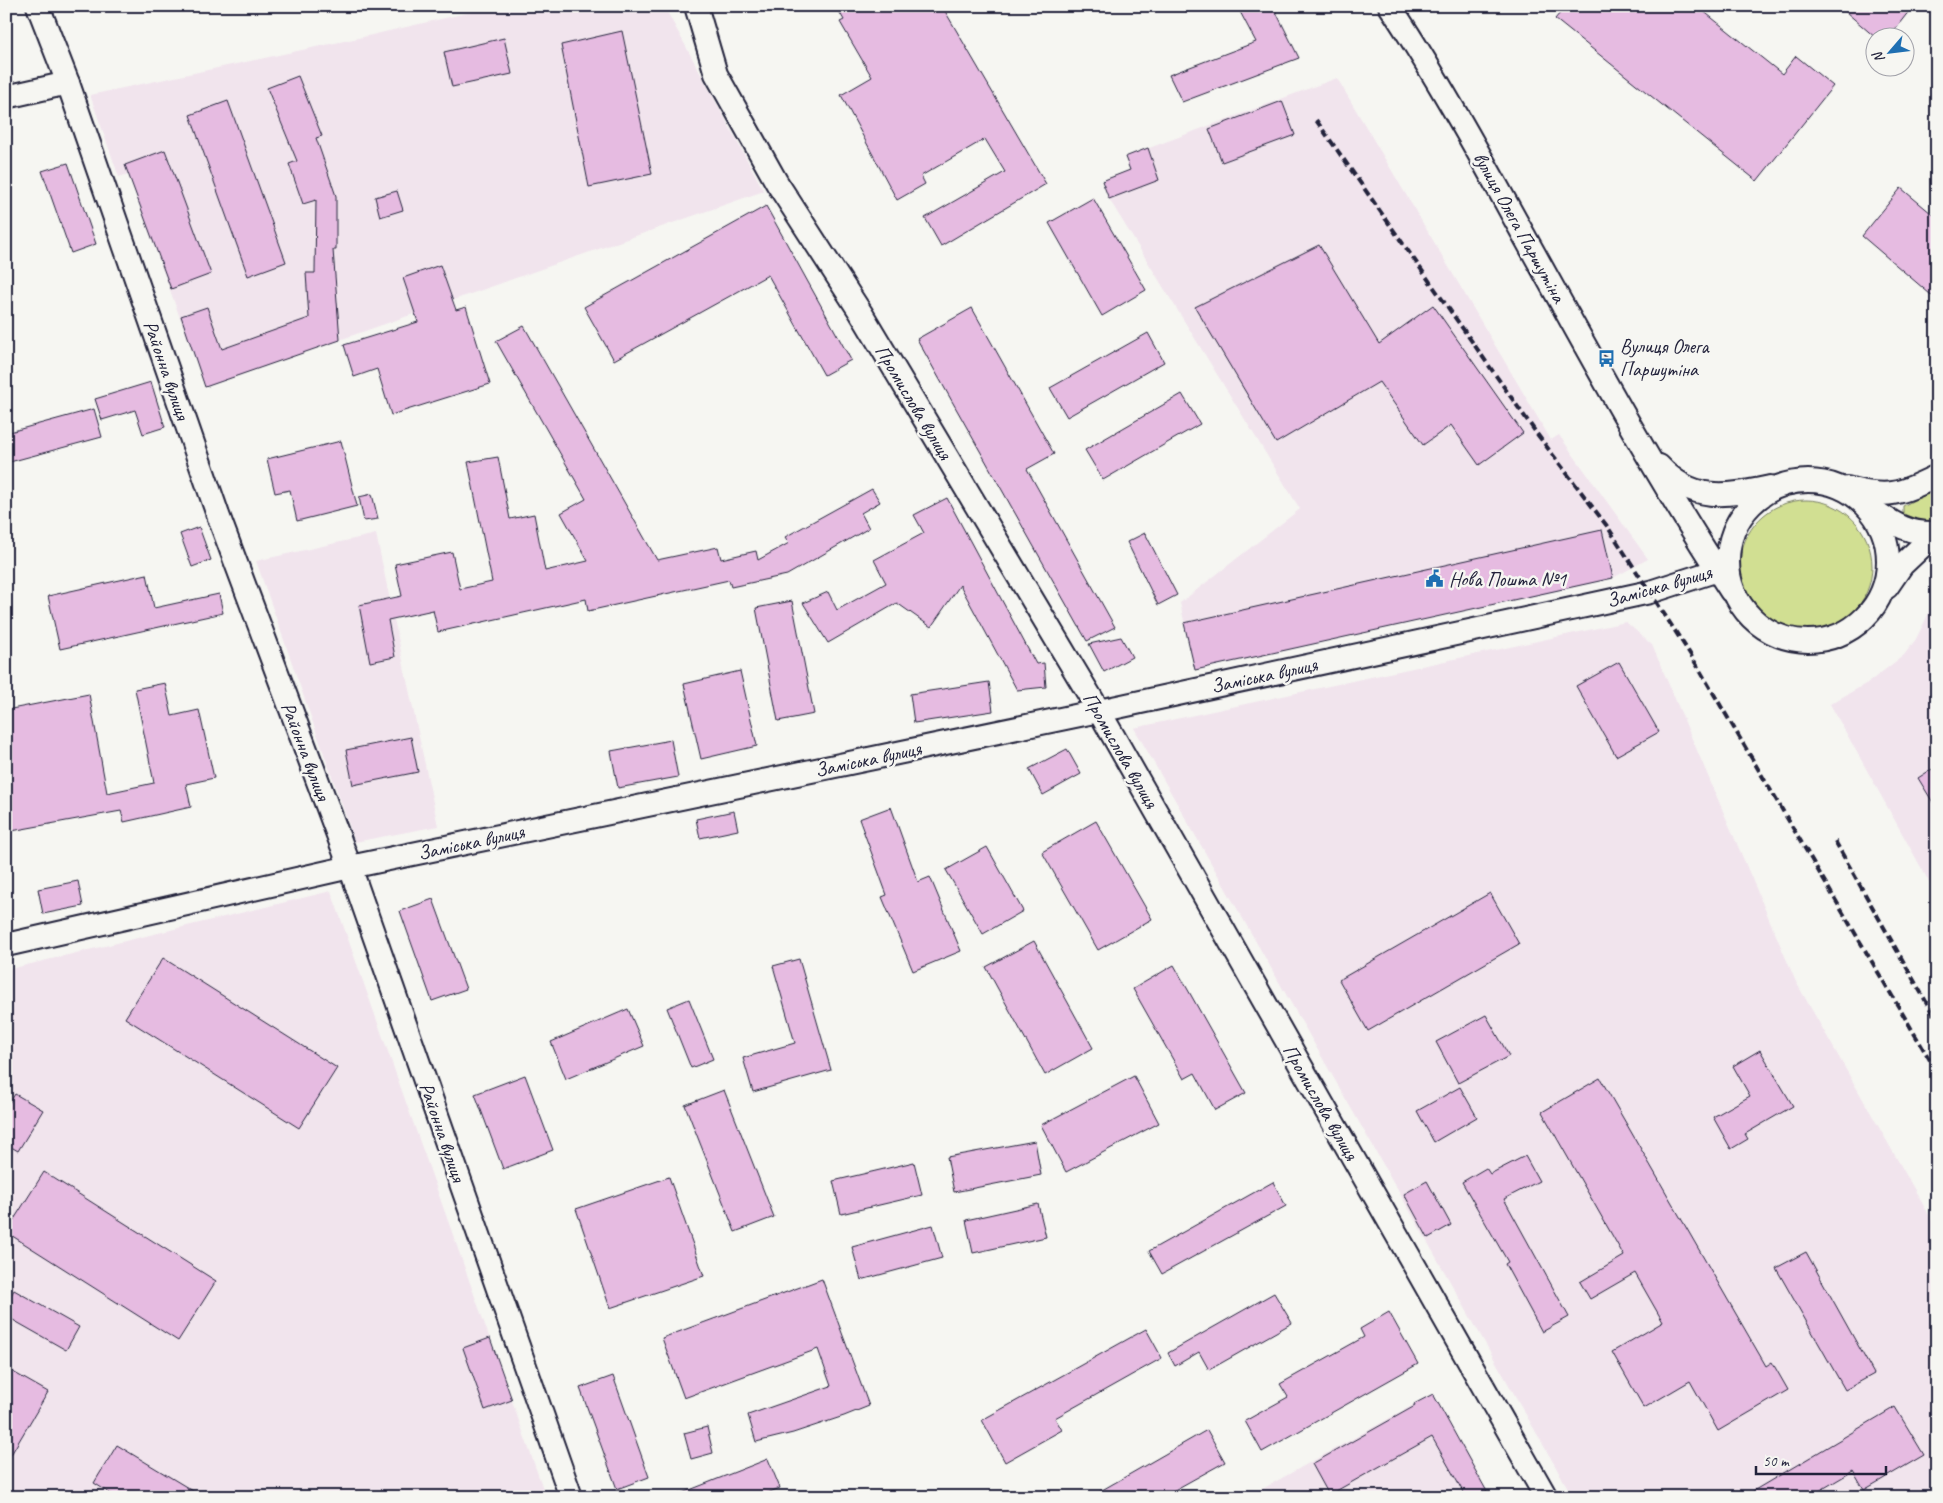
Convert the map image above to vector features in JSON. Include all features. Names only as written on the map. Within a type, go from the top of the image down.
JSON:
[{"type":"street","name":"Районна вулиця","points":[[38,6],[68,83],[218,515],[350,867],[571,1497]]},
{"type":"street","name":"Промислова вулиця","points":[[696,6],[716,74],[777,183],[861,313],[1099,711],[1546,1497]]},
{"type":"street","name":"вулиця Олега Паршутіна","points":[[1390,6],[1409,34],[1476,149],[1676,506],[1722,567]]},
{"type":"street","points":[[6,97],[68,83]]},
{"type":"street","name":"вулиця Олега Паршутіна","points":[[1645,451],[1665,473],[1683,486],[1700,492],[1724,495],[1783,484]]},
{"type":"street","points":[[1936,533],[1902,565],[1866,618],[1851,630],[1823,641],[1794,641],[1766,631],[1744,611],[1731,591],[1722,567],[1730,539],[1741,515],[1759,496],[1783,484],[1800,480],[1827,482],[1871,494],[1896,494],[1937,476]]},
{"type":"street","points":[[1827,482],[1843,488],[1907,530],[1920,534],[1936,533]]},
{"type":"street","points":[[1865,504],[1877,519],[1887,546],[1889,565],[1882,593]]},
{"type":"street","name":"Заміська вулиця","points":[[6,945],[350,867],[1099,711],[1650,592],[1722,567]]},
{"type":"shaded area","points":[[497,6],[664,6],[764,191],[205,387],[128,174],[119,177],[90,95],[363,37]]},
{"type":"shaded area","points":[[1337,78],[1551,440],[1559,435],[1648,559],[1613,578],[1195,670],[1180,603],[1300,509],[1109,199],[1102,181],[1130,170],[1125,157]]},
{"type":"shaded area","points":[[376,534],[438,826],[355,842],[256,561]]},
{"type":"shaded area","points":[[1937,586],[1937,896],[1830,704],[1869,682],[1904,655],[1916,639],[1927,617]]},
{"type":"shaded area","points":[[1626,622],[1652,645],[1796,982],[1937,1229],[1937,1497],[1573,1497],[1134,728]]},
{"type":"shaded area","points":[[331,891],[546,1497],[6,1497],[6,970]]},
{"type":"shaded area","points":[[1433,1394],[1490,1497],[1248,1497]]},
{"type":"green space","points":[[1937,488],[1937,525],[1906,519],[1903,514],[1903,506]]},
{"type":"green space","points":[[1806,500],[1819,501],[1831,505],[1853,519],[1867,541],[1871,553],[1871,579],[1867,591],[1853,613],[1831,627],[1819,631],[1806,632],[1793,631],[1781,627],[1759,613],[1745,591],[1741,579],[1740,566],[1741,553],[1745,541],[1759,519],[1781,505],[1793,501]]},
{"type":"building","points":[[836,6],[942,6],[1046,184],[941,246],[925,218],[1005,172],[985,139],[921,176],[925,184],[897,200],[841,95],[872,77],[840,22],[844,20]]},
{"type":"building","points":[[1237,6],[1273,6],[1299,58],[1182,102],[1169,75],[1256,42]]},
{"type":"building","points":[[1566,6],[1697,6],[1782,74],[1796,56],[1833,86],[1757,181],[1555,19]]},
{"type":"building","points":[[1839,6],[1913,6],[1896,28],[1866,29]]},
{"type":"building","points":[[622,31],[652,174],[589,187],[561,45]]},
{"type":"building","points":[[504,38],[512,74],[452,87],[444,52]]},
{"type":"building","points":[[298,76],[322,136],[316,138],[336,196],[336,250],[333,250],[340,340],[205,387],[181,316],[207,307],[222,349],[309,318],[306,273],[315,273],[316,200],[303,204],[289,164],[297,161],[267,88]]},
{"type":"building","points":[[228,101],[286,262],[248,276],[190,115]]},
{"type":"building","points":[[1282,101],[1295,135],[1222,162],[1209,129]]},
{"type":"building","points":[[1148,148],[1159,180],[1109,199],[1102,181],[1130,170],[1125,157]]},
{"type":"building","points":[[165,150],[211,274],[171,289],[125,165]]},
{"type":"building","points":[[68,163],[96,244],[71,253],[42,171]]},
{"type":"building","points":[[1901,188],[1937,218],[1937,300],[1862,236]]},
{"type":"building","points":[[397,191],[403,210],[380,217],[375,197]]},
{"type":"building","points":[[1093,198],[1146,290],[1102,316],[1049,223]]},
{"type":"building","points":[[766,206],[851,360],[824,375],[768,275],[614,360],[584,307]]},
{"type":"building","points":[[1319,245],[1379,344],[1433,305],[1523,433],[1479,465],[1451,425],[1423,445],[1379,382],[1276,443],[1195,307]]},
{"type":"building","points":[[440,265],[456,310],[466,307],[490,384],[391,415],[377,369],[354,377],[344,345],[418,322],[403,278]]},
{"type":"building","points":[[972,308],[1054,454],[1027,469],[1115,627],[1087,641],[917,339]]},
{"type":"building","points":[[524,326],[657,560],[718,547],[721,559],[756,551],[758,560],[789,543],[785,537],[872,489],[880,502],[861,513],[869,528],[787,575],[731,587],[729,580],[588,611],[586,599],[438,632],[433,610],[388,620],[395,657],[370,662],[359,605],[402,596],[395,564],[452,552],[460,589],[492,582],[468,462],[498,457],[510,519],[534,514],[545,571],[588,561],[561,513],[586,499],[496,341]]},
{"type":"building","points":[[1148,333],[1164,362],[1067,417],[1050,388]]},
{"type":"building","points":[[151,382],[165,427],[143,434],[135,410],[102,420],[95,399]]},
{"type":"building","points":[[1182,394],[1200,424],[1103,480],[1085,450]]},
{"type":"building","points":[[94,409],[102,437],[6,463],[6,433]]},
{"type":"building","points":[[341,441],[357,506],[297,521],[290,490],[275,493],[267,459]]},
{"type":"building","points":[[372,494],[378,519],[364,521],[359,497]]},
{"type":"building","points":[[947,498],[1036,664],[1044,663],[1046,687],[1017,690],[960,585],[931,627],[897,603],[828,643],[803,603],[828,592],[837,610],[886,583],[874,560],[924,533],[914,515]]},
{"type":"building","points":[[199,527],[211,560],[192,567],[180,534]]},
{"type":"building","points":[[1602,530],[1613,578],[1195,670],[1184,623]]},
{"type":"building","points":[[1145,533],[1177,595],[1158,605],[1127,542]]},
{"type":"building","points":[[147,574],[154,608],[219,594],[223,613],[60,649],[48,596]]},
{"type":"building","points":[[792,601],[814,714],[778,721],[756,608]]},
{"type":"building","points":[[1121,637],[1132,657],[1104,672],[1089,644]]},
{"type":"building","points":[[1619,662],[1659,732],[1616,756],[1576,686]]},
{"type":"building","points":[[740,671],[757,746],[701,759],[684,684]]},
{"type":"building","points":[[989,682],[993,711],[914,723],[910,694]]},
{"type":"building","points":[[165,683],[172,716],[199,710],[214,778],[186,784],[191,807],[124,822],[121,811],[6,832],[6,710],[89,694],[107,793],[154,783],[135,689]]},
{"type":"building","points":[[411,737],[418,772],[353,785],[346,750]]},
{"type":"building","points":[[671,740],[678,777],[618,788],[611,751]]},
{"type":"building","points":[[1067,749],[1081,774],[1043,795],[1029,769]]},
{"type":"building","points":[[1932,769],[1937,777],[1937,809],[1918,778]]},
{"type":"building","points":[[891,807],[918,882],[930,877],[961,951],[913,971],[882,897],[887,895],[859,819]]},
{"type":"building","points":[[734,811],[738,830],[700,838],[696,819]]},
{"type":"building","points":[[1096,821],[1152,919],[1098,950],[1042,852]]},
{"type":"building","points":[[987,847],[1023,911],[983,934],[946,870]]},
{"type":"building","points":[[78,881],[83,906],[43,914],[38,889]]},
{"type":"building","points":[[1490,893],[1519,944],[1368,1031],[1339,980]]},
{"type":"building","points":[[433,899],[466,989],[432,1001],[400,911]]},
{"type":"building","points":[[1034,941],[1093,1048],[1045,1075],[986,967]]},
{"type":"building","points":[[163,958],[337,1068],[299,1128],[125,1018]]},
{"type":"building","points":[[799,959],[831,1070],[753,1092],[743,1058],[795,1043],[773,966]]},
{"type":"building","points":[[1174,965],[1246,1093],[1215,1110],[1195,1073],[1184,1079],[1133,989]]},
{"type":"building","points":[[689,999],[713,1059],[691,1068],[667,1008]]},
{"type":"building","points":[[628,1009],[644,1046],[566,1079],[551,1042]]},
{"type":"building","points":[[1486,1015],[1509,1056],[1458,1083],[1436,1042]]},
{"type":"building","points":[[1760,1050],[1793,1106],[1745,1134],[1748,1139],[1731,1149],[1713,1117],[1750,1096],[1733,1066]]},
{"type":"building","points":[[525,1075],[553,1150],[503,1169],[475,1094]]},
{"type":"building","points":[[1134,1076],[1159,1123],[1066,1172],[1041,1125]]},
{"type":"building","points":[[1600,1078],[1766,1366],[1772,1362],[1788,1390],[1718,1431],[1690,1381],[1644,1408],[1612,1352],[1663,1322],[1635,1273],[1590,1299],[1580,1282],[1624,1256],[1542,1112]]},
{"type":"building","points":[[1460,1087],[1477,1117],[1434,1142],[1417,1111]]},
{"type":"building","points":[[724,1090],[774,1217],[735,1232],[685,1105]]},
{"type":"building","points":[[15,1094],[43,1110],[18,1151],[6,1144],[6,1108]]},
{"type":"building","points":[[1035,1141],[1041,1175],[954,1192],[947,1157]]},
{"type":"building","points":[[1525,1156],[1539,1181],[1504,1199],[1569,1317],[1542,1332],[1505,1264],[1508,1262],[1462,1182],[1486,1168],[1490,1174]]},
{"type":"building","points":[[914,1162],[922,1195],[841,1214],[833,1181]]},
{"type":"building","points":[[44,1172],[216,1281],[178,1341],[6,1232]]},
{"type":"building","points":[[669,1177],[704,1276],[610,1308],[576,1209]]},
{"type":"building","points":[[1427,1181],[1451,1225],[1428,1238],[1404,1194]]},
{"type":"building","points":[[1273,1182],[1286,1206],[1162,1274],[1149,1251]]},
{"type":"building","points":[[1038,1204],[1046,1237],[973,1253],[966,1220]]},
{"type":"building","points":[[933,1225],[942,1258],[861,1280],[852,1247]]},
{"type":"building","points":[[1806,1252],[1874,1374],[1845,1390],[1776,1268]]},
{"type":"building","points":[[822,1279],[869,1406],[793,1433],[756,1442],[748,1415],[831,1386],[818,1349],[684,1398],[662,1338]]},
{"type":"building","points":[[14,1290],[79,1327],[66,1350],[6,1316],[6,1304]]},
{"type":"building","points":[[1274,1293],[1292,1323],[1209,1370],[1199,1352],[1175,1366],[1168,1353]]},
{"type":"building","points":[[1389,1312],[1418,1364],[1262,1452],[1245,1421],[1288,1397],[1280,1384],[1364,1337],[1360,1329]]},
{"type":"building","points":[[1146,1329],[1162,1358],[1055,1418],[1062,1430],[1005,1462],[982,1420]]},
{"type":"building","points":[[490,1338],[512,1400],[485,1410],[463,1348]]},
{"type":"building","points":[[6,1368],[48,1392],[6,1463]]},
{"type":"building","points":[[613,1376],[649,1477],[617,1489],[580,1388]]},
{"type":"building","points":[[1433,1394],[1490,1497],[1466,1497],[1432,1437],[1329,1495],[1312,1464]]},
{"type":"building","points":[[1895,1407],[1924,1455],[1864,1490],[1853,1471],[1809,1497],[1743,1497]]},
{"type":"building","points":[[707,1427],[713,1453],[691,1459],[684,1433]]},
{"type":"building","points":[[1207,1430],[1225,1462],[1162,1497],[1090,1497]]},
{"type":"building","points":[[117,1445],[203,1497],[116,1497],[94,1483]]},
{"type":"building","points":[[768,1459],[780,1488],[757,1497],[672,1497]]},
{"type":"railway","points":[[1316,120],[1537,434],[1607,526],[1692,657],[1937,1072]]},
{"type":"railway","points":[[1835,841],[1937,1021]]},
{"type":"place","name":"Вулиця Олега Паршутіна","points":[[1606,358]]},
{"type":"place","name":"Нова Пошта №1","points":[[1435,579]]}]
